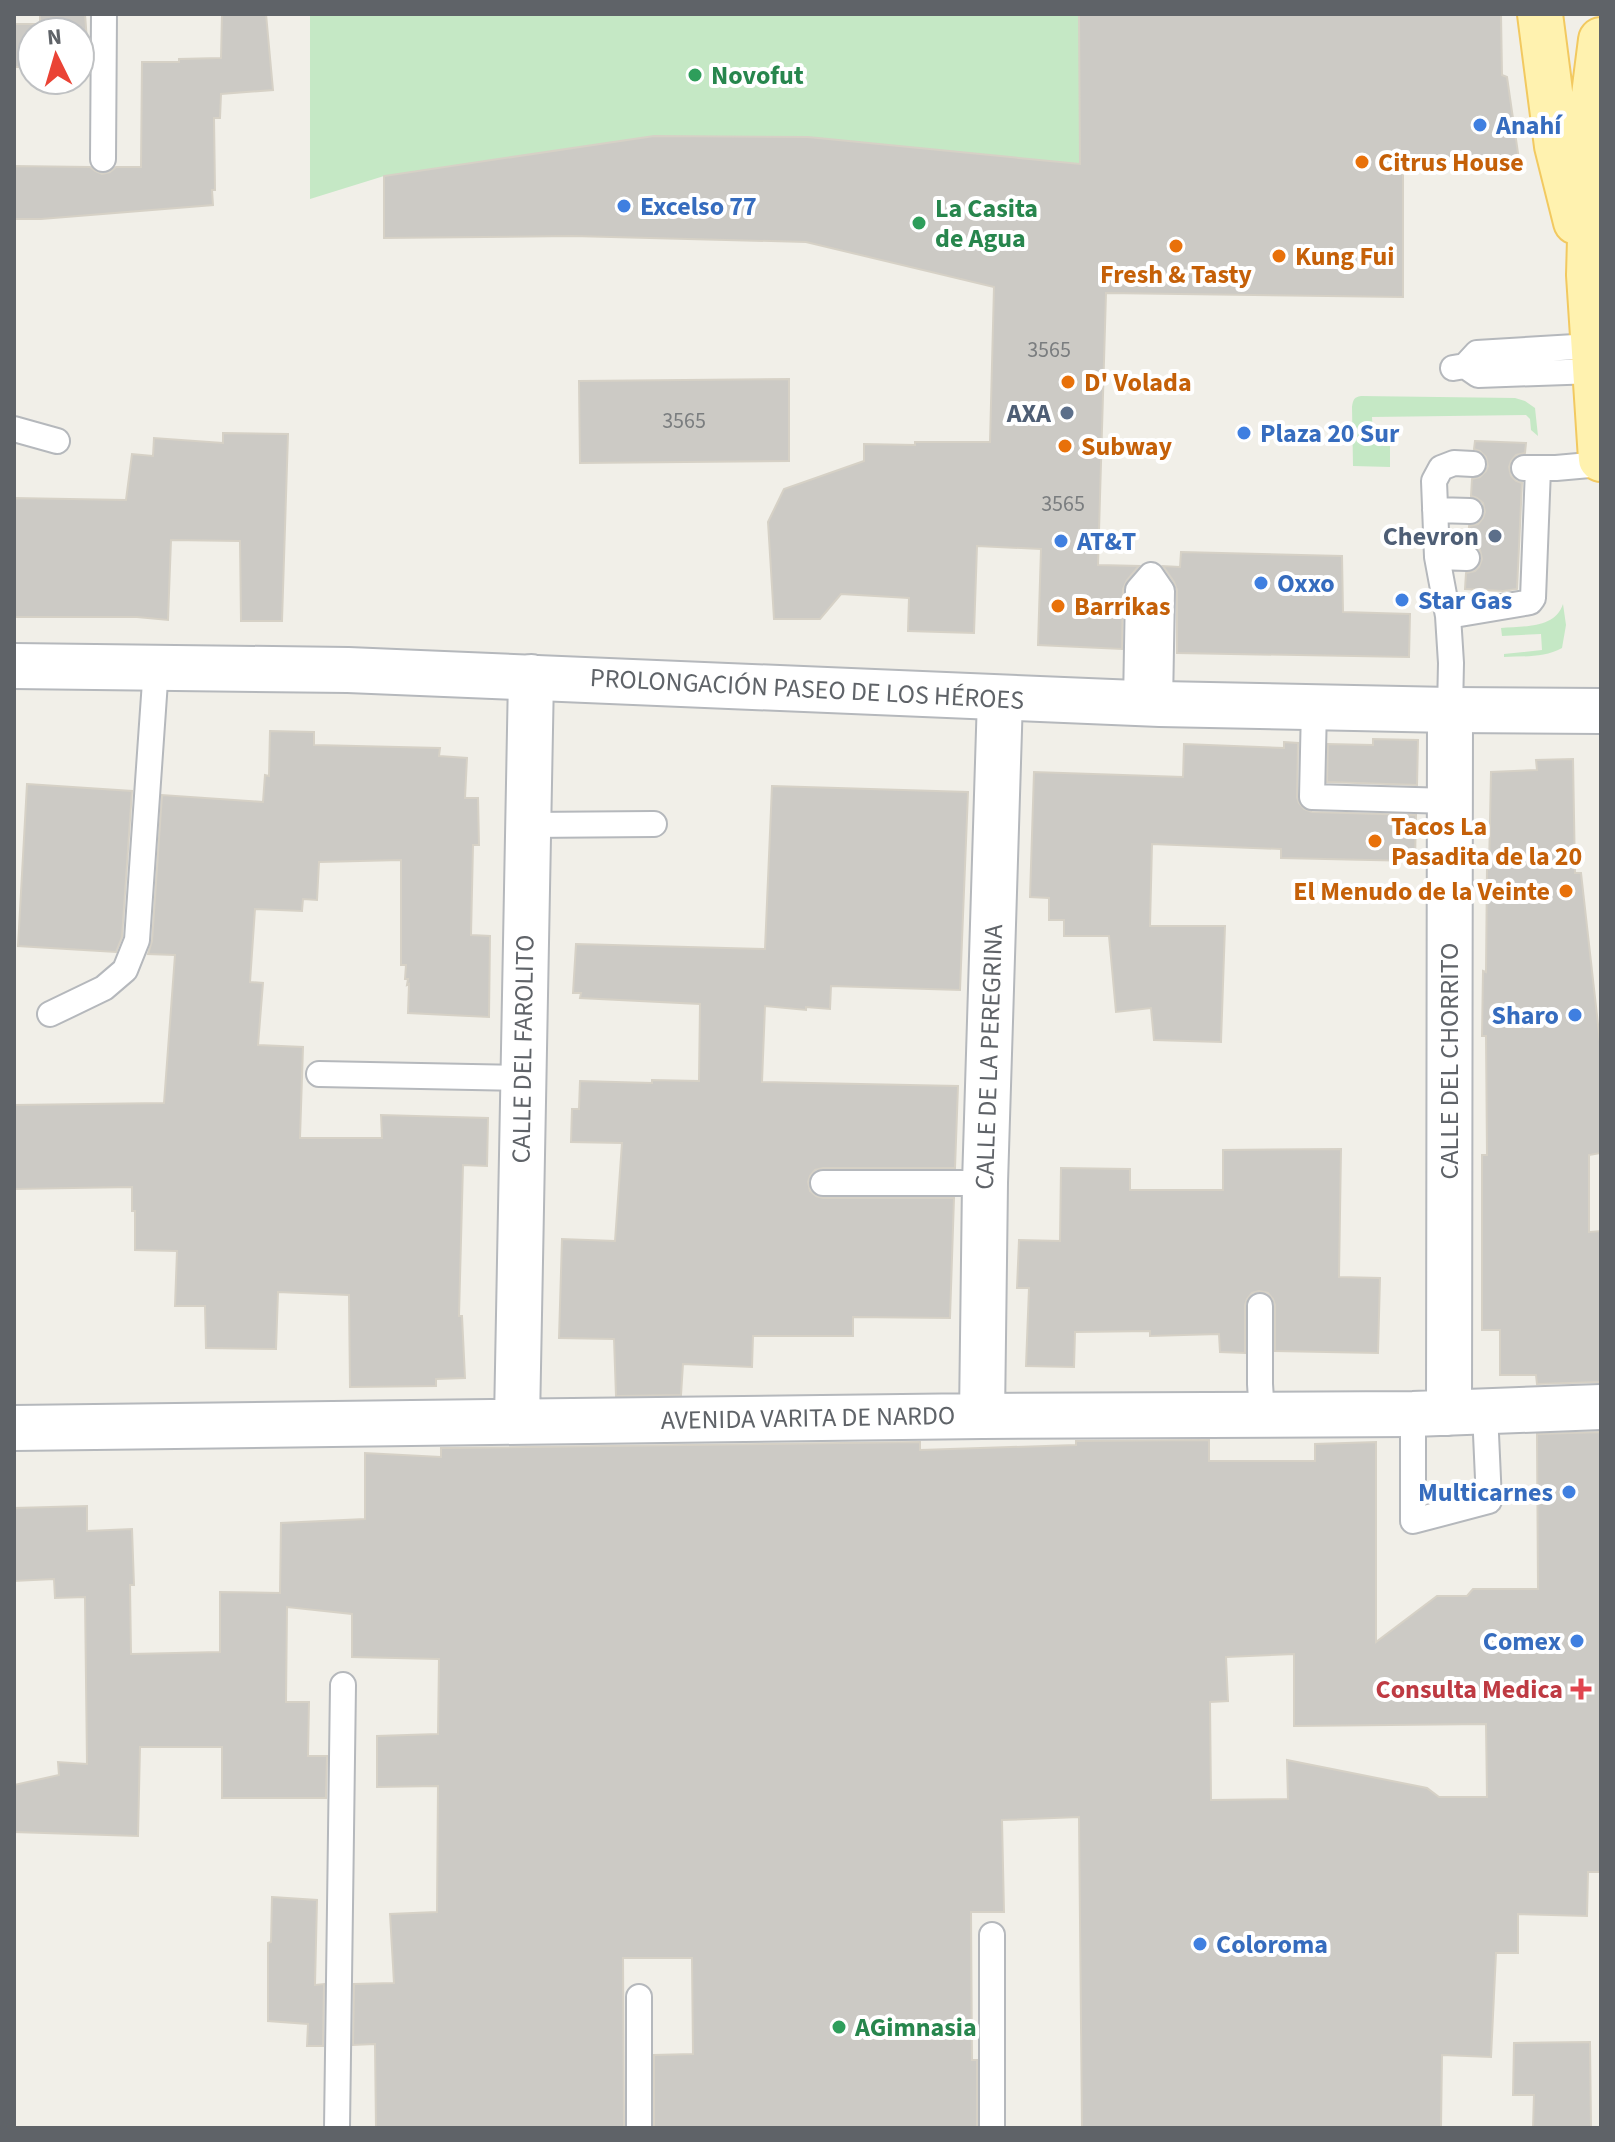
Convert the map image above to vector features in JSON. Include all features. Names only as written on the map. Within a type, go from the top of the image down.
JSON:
[{"type":"main road","points":[[1540,14],[1557,146],[1589,275]]},
{"type":"main road","points":[[1601,40],[1594,95],[1589,275],[1601,461]]},
{"type":"street","name":"PROLONGACIÓN PASEO DE LOS HÉROES","points":[[14,666],[156,667],[349,660],[531,677],[1000,698],[1601,711]]},
{"type":"street","name":"CALLE DEL FAROLITO","points":[[517,1421],[531,677]]},
{"type":"street","name":"CALLE DE LA PEREGRINA","points":[[982,1416],[985,1183],[1000,698]]},
{"type":"street","name":"CALLE DEL CHORRITO","points":[[1449,1413],[1450,710]]},
{"type":"street","name":"AVENIDA VARITA DE NARDO","points":[[14,1428],[1449,1413],[1601,1407]]},
{"type":"lane","points":[[103,159],[104,14]]},
{"type":"lane","points":[[1459,367],[1477,353],[1594,359]]},
{"type":"lane","points":[[14,429],[57,441]]},
{"type":"lane","points":[[1448,616],[1530,602],[1534,594],[1526,561],[1531,468],[1601,461]]},
{"type":"lane","points":[[1450,710],[1448,616],[1437,557],[1434,481],[1441,468],[1454,463],[1473,464]]},
{"type":"lane","points":[[1435,510],[1470,511]]},
{"type":"lane","points":[[1437,557],[1467,558]]},
{"type":"lane","points":[[50,1014],[104,988],[125,970],[137,940],[156,667]]},
{"type":"lane","points":[[1314,707],[1312,797],[1449,801]]},
{"type":"lane","points":[[527,825],[654,824]]},
{"type":"lane","points":[[319,1074],[523,1078]]},
{"type":"lane","points":[[823,1183],[985,1183]]},
{"type":"lane","points":[[1260,1306],[1262,1415]]},
{"type":"lane","points":[[337,2128],[343,1685]]},
{"type":"lane","points":[[992,1935],[992,2128]]},
{"type":"lane","points":[[639,1997],[639,2128]]},
{"type":"green space","name":"Novofut","points":[[310,14],[1079,14],[1080,164],[808,137],[654,136],[384,176],[310,199]]},
{"type":"green space","points":[[1361,396],[1515,398],[1535,408],[1538,436],[1531,430],[1530,419],[1526,415],[1372,417],[1373,439],[1390,439],[1390,467],[1353,466],[1352,407],[1354,399]]},
{"type":"green space","points":[[1563,604],[1566,625],[1562,648],[1541,655],[1504,657],[1504,654],[1542,650],[1541,634],[1502,636],[1501,628],[1546,622],[1559,612]]},
{"type":"building","points":[[40,14],[85,16],[40,16]]},
{"type":"building","points":[[222,14],[266,14],[273,90],[221,94],[220,118],[214,118],[213,205],[14,219],[14,166],[90,167],[102,174],[116,167],[141,167],[142,62],[221,58]]},
{"type":"building","points":[[1079,14],[1501,14],[1502,75],[1507,77],[1519,160],[1403,158],[1403,297],[1106,293],[1098,565],[1139,566],[1123,589],[1122,649],[1038,645],[1041,549],[977,546],[974,633],[908,631],[909,598],[841,594],[820,619],[774,619],[768,522],[784,489],[864,461],[864,444],[990,442],[994,287],[806,242],[573,236],[384,238],[384,176],[654,136],[808,137],[1080,164]]},
{"type":"building","points":[[16,24],[16,67],[14,67]]},
{"type":"building","points":[[789,379],[789,461],[580,463],[579,381]]},
{"type":"building","points":[[223,433],[288,434],[282,621],[241,621],[240,541],[171,540],[168,620],[14,617],[14,498],[126,500],[132,454],[153,456],[154,438],[223,443]]},
{"type":"building","name":"Chevron","points":[[1475,441],[1526,443],[1525,453],[1516,455],[1509,467],[1511,476],[1522,483],[1517,589],[1465,589],[1466,573],[1475,571],[1482,559],[1480,550],[1468,543],[1469,526],[1478,524],[1485,512],[1483,503],[1471,496],[1472,479],[1480,477],[1488,466],[1486,457],[1474,449]]},
{"type":"building","name":"Oxxo","points":[[1181,552],[1342,556],[1343,612],[1410,614],[1409,657],[1177,653],[1177,590],[1163,566],[1180,567]]},
{"type":"building","points":[[270,731],[314,732],[314,745],[440,748],[439,756],[467,758],[465,798],[478,798],[479,845],[473,845],[471,935],[490,936],[489,1017],[408,1013],[409,984],[405,979],[406,965],[401,965],[401,860],[319,862],[317,900],[303,899],[302,911],[255,909],[250,982],[263,983],[258,1045],[303,1047],[300,1138],[382,1138],[381,1115],[488,1118],[487,1166],[463,1165],[459,1316],[462,1316],[465,1378],[436,1379],[436,1386],[350,1387],[349,1295],[278,1292],[276,1349],[206,1348],[205,1306],[175,1306],[177,1251],[135,1250],[132,1187],[14,1189],[14,1105],[164,1103],[175,955],[148,954],[152,941],[162,795],[263,802],[265,775],[269,776]]},
{"type":"building","points":[[1373,739],[1418,740],[1417,785],[1327,782],[1328,744],[1373,745]]},
{"type":"building","points":[[1284,742],[1298,743],[1297,797],[1304,809],[1312,812],[1416,815],[1415,861],[1281,858],[1281,849],[1152,844],[1150,926],[1225,926],[1221,1042],[1154,1040],[1151,1008],[1116,1012],[1109,936],[1064,936],[1064,920],[1049,920],[1049,898],[1030,897],[1034,772],[1183,777],[1184,744],[1284,748]]},
{"type":"building","points":[[1573,759],[1575,873],[1581,873],[1601,1051],[1601,1153],[1589,1155],[1589,1232],[1601,1231],[1601,1382],[1537,1384],[1536,1375],[1500,1375],[1500,1330],[1482,1330],[1482,1155],[1487,1155],[1486,1036],[1482,1036],[1483,971],[1486,972],[1491,772],[1537,770],[1536,760]]},
{"type":"building","points":[[27,784],[132,791],[122,937],[116,952],[18,946]]},
{"type":"building","points":[[772,786],[968,792],[960,990],[831,986],[830,1009],[765,1006],[762,1082],[958,1086],[955,1168],[823,1168],[815,1170],[808,1182],[810,1191],[823,1198],[954,1198],[950,1318],[853,1317],[853,1336],[753,1336],[752,1367],[683,1364],[681,1395],[616,1396],[614,1339],[559,1338],[562,1239],[615,1241],[622,1143],[571,1142],[572,1109],[579,1109],[580,1081],[699,1081],[700,1004],[580,998],[581,993],[573,993],[576,944],[765,949]]},
{"type":"building","points":[[1341,1149],[1339,1277],[1380,1278],[1378,1353],[1275,1351],[1275,1305],[1268,1293],[1259,1291],[1252,1293],[1245,1305],[1245,1353],[1220,1352],[1219,1334],[1150,1336],[1150,1331],[1075,1332],[1074,1367],[1026,1366],[1029,1288],[1017,1288],[1019,1240],[1060,1241],[1061,1168],[1130,1169],[1130,1190],[1223,1190],[1223,1150]]},
{"type":"building","points":[[1601,1432],[1601,1872],[1588,1872],[1587,1916],[1518,1914],[1518,1953],[1496,1953],[1491,2057],[1442,2055],[1441,2128],[1082,2128],[1079,1817],[1002,1820],[1004,1912],[971,1912],[972,2060],[977,2060],[977,2128],[654,2128],[654,2055],[693,2054],[692,1958],[623,1958],[624,2128],[376,2128],[375,2044],[353,2045],[354,1984],[394,1983],[390,1914],[437,1912],[438,1786],[377,1787],[377,1736],[438,1734],[439,1659],[352,1657],[352,1614],[287,1607],[286,1702],[309,1702],[308,1756],[327,1756],[326,1798],[222,1798],[222,1747],[140,1747],[138,1836],[14,1832],[14,1785],[59,1775],[58,1762],[87,1764],[85,1597],[55,1598],[54,1579],[14,1581],[14,1508],[87,1506],[87,1531],[132,1529],[134,1585],[130,1585],[131,1654],[220,1652],[220,1592],[280,1593],[281,1523],[365,1519],[365,1453],[441,1457],[441,1448],[920,1442],[920,1450],[1076,1445],[1076,1441],[1209,1440],[1209,1461],[1315,1461],[1315,1444],[1376,1442],[1376,1642],[1437,1596],[1467,1596],[1473,1589],[1538,1589],[1537,1434]],"holes":[[[1294,1654],[1294,1726],[1486,1724],[1487,1797],[1439,1797],[1427,1788],[1287,1760],[1288,1799],[1211,1800],[1210,1702],[1228,1701],[1226,1657]]]},
{"type":"building","points":[[272,1897],[317,1900],[315,1985],[324,1984],[323,2046],[307,2046],[308,2024],[268,2021],[268,1943],[271,1942]]},
{"type":"building","points":[[1590,2042],[1591,2128],[1533,2128],[1534,2095],[1513,2095],[1514,2043]]},
{"type":"place","name":"Novofut","points":[[695,75]]},
{"type":"place","name":"Anahí","points":[[1480,125]]},
{"type":"place","name":"Citrus House","points":[[1362,162]]},
{"type":"place","name":"Excelso 77","points":[[624,206]]},
{"type":"place","name":"La Casita de Agua","points":[[919,223]]},
{"type":"place","name":"Fresh & Tasty","points":[[1176,246]]},
{"type":"place","name":"Kung Fui","points":[[1279,256]]},
{"type":"place","name":"D' Volada","points":[[1068,382]]},
{"type":"place","name":"AXA","points":[[1067,413]]},
{"type":"place","name":"Plaza 20 Sur","points":[[1244,433]]},
{"type":"place","name":"Subway","points":[[1065,446]]},
{"type":"place","name":"Chevron","points":[[1495,536]]},
{"type":"place","name":"AT&T","points":[[1061,541]]},
{"type":"place","name":"Oxxo","points":[[1261,583]]},
{"type":"place","name":"Star Gas","points":[[1402,600]]},
{"type":"place","name":"Barrikas","points":[[1058,606]]},
{"type":"place","name":"Tacos La Pasadita de la 20","points":[[1375,841]]},
{"type":"place","name":"El Menudo de la Veinte","points":[[1566,891]]},
{"type":"place","name":"Sharo","points":[[1575,1015]]},
{"type":"place","name":"Multicarnes","points":[[1569,1492]]},
{"type":"place","name":"Comex","points":[[1577,1641]]},
{"type":"place","name":"Consulta Medica","points":[[1581,1689]]},
{"type":"place","name":"Coloroma","points":[[1200,1944]]},
{"type":"place","name":"AGimnasia","points":[[839,2027]]}]
